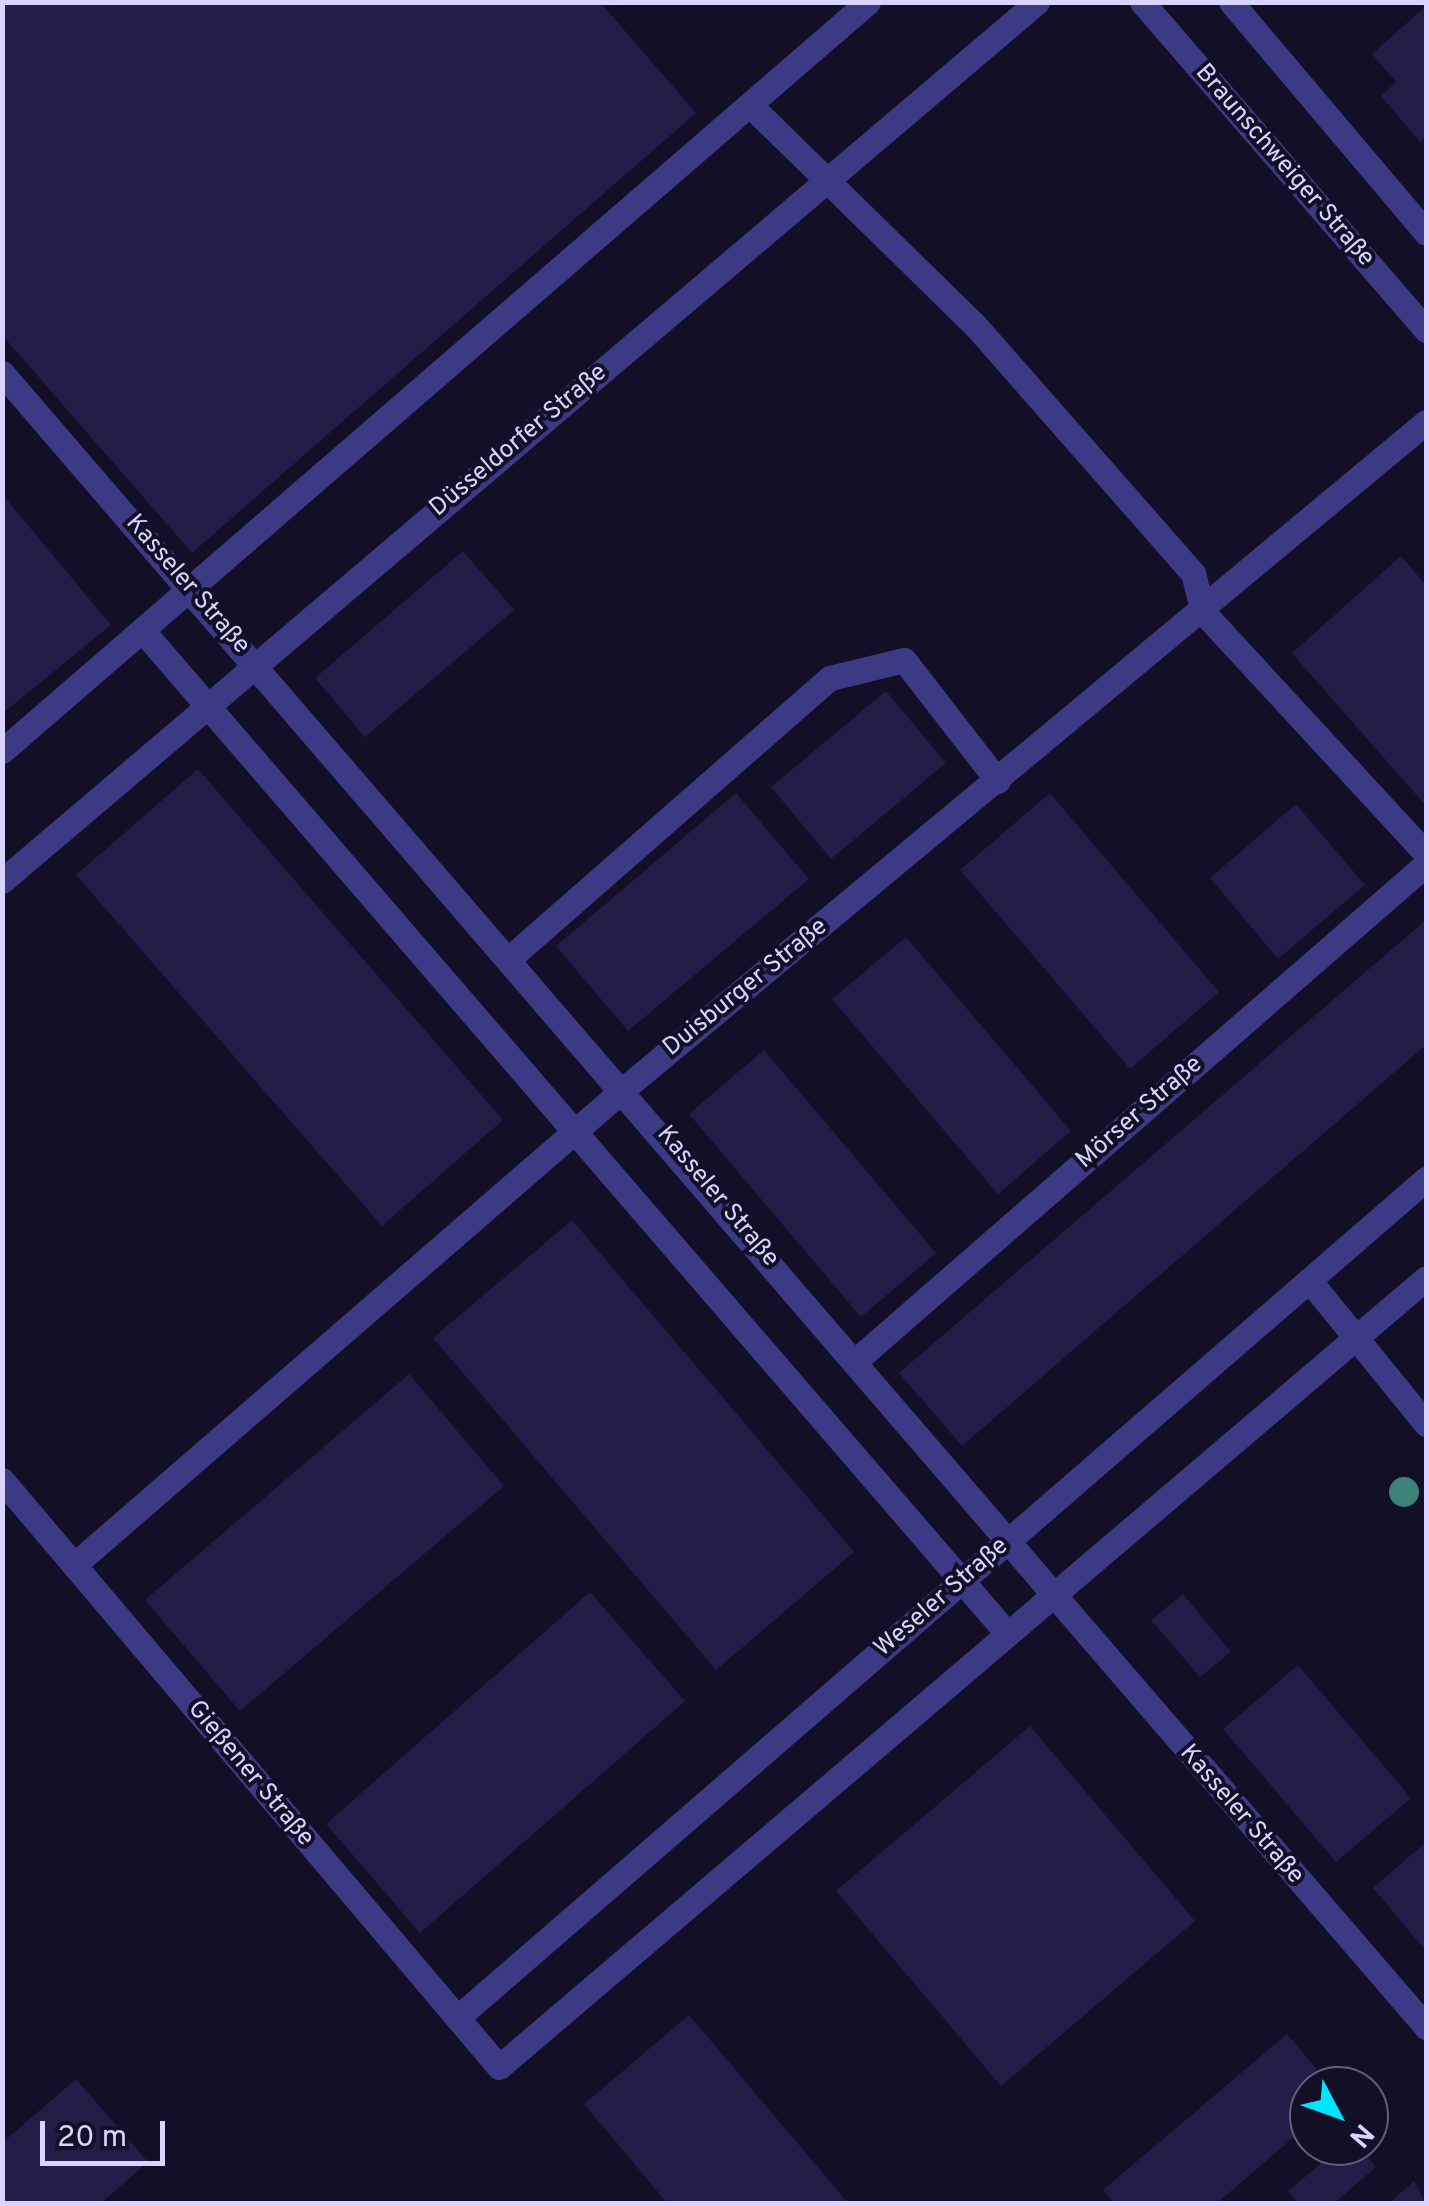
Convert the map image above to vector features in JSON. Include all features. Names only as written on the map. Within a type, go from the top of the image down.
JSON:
[{"type":"lane","points":[[2,751],[868,2]]},
{"type":"lane","name":"Düsseldorfer Straße","points":[[2,881],[1037,2]]},
{"type":"lane","name":"Braunschweiger Straße","points":[[1142,2],[1426,330]]},
{"type":"lane","points":[[1231,2],[1426,233]]},
{"type":"lane","points":[[750,105],[822,183],[974,324],[1194,573],[1204,612],[1426,854]]},
{"type":"lane","name":"Kasseler Straße","points":[[2,372],[626,1086],[1047,1595],[1426,2026]]},
{"type":"lane","name":"Duisburger Straße","points":[[74,1565],[626,1086],[1204,612],[1426,422]]},
{"type":"lane","points":[[142,630],[570,1136],[1005,1631],[1426,1278]]},
{"type":"lane","points":[[512,956],[830,678],[904,660],[998,781]]},
{"type":"lane","name":"Mörser Straße","points":[[854,1362],[1426,864]]},
{"type":"lane","name":"Weseler Straße","points":[[457,2018],[1426,1179]]},
{"type":"lane","points":[[1309,1280],[1426,1424]]},
{"type":"lane","name":"Gießener Straße","points":[[2,1480],[498,2067],[1005,1631]]},
{"type":"building","points":[[2,2],[600,2],[696,113],[192,553],[2,335]]},
{"type":"building","points":[[1426,6],[1426,137],[1420,142],[1381,96],[1396,82],[1372,54]]},
{"type":"building","points":[[2,494],[111,625],[2,714]]},
{"type":"building","points":[[463,551],[514,610],[365,737],[315,678]]},
{"type":"building","points":[[1401,556],[1426,585],[1426,806],[1292,653]]},
{"type":"building","points":[[886,691],[946,763],[831,859],[771,787]]},
{"type":"building","points":[[198,769],[503,1120],[382,1226],[76,875]]},
{"type":"building","points":[[736,793],[809,879],[628,1031],[556,946]]},
{"type":"building","points":[[1050,793],[1219,992],[1130,1069],[960,870]]},
{"type":"building","points":[[1296,804],[1365,885],[1278,959],[1210,878]]},
{"type":"building","points":[[1426,920],[1426,1045],[962,1446],[899,1373]]},
{"type":"building","points":[[906,937],[1071,1131],[998,1194],[832,999]]},
{"type":"building","points":[[764,1050],[936,1253],[861,1317],[689,1114]]},
{"type":"building","points":[[572,1220],[854,1552],[716,1670],[433,1338]]},
{"type":"building","points":[[409,1374],[504,1486],[240,1711],[145,1600]]},
{"type":"building","points":[[590,1592],[685,1701],[420,1933],[326,1824]]},
{"type":"building","points":[[1183,1594],[1231,1652],[1200,1677],[1151,1620]]},
{"type":"building","points":[[1298,1665],[1411,1798],[1336,1862],[1223,1729]]},
{"type":"building","points":[[1030,1726],[1195,1921],[1001,2086],[836,1891]]},
{"type":"building","points":[[1426,1842],[1426,1951],[1373,1888]]},
{"type":"building","points":[[689,2015],[849,2204],[668,2204],[584,2104]]},
{"type":"building","points":[[1287,2034],[1314,2066],[1289,2066],[1289,2141],[1216,2204],[1115,2204],[1103,2190]]},
{"type":"building","points":[[76,2079],[148,2162],[100,2204],[2,2204],[2,2143]]},
{"type":"building","points":[[1318,2166],[1376,2167],[1333,2204],[1299,2204],[1288,2191]]},
{"type":"building","points":[[1414,2181],[1426,2204],[1388,2204]]}]
